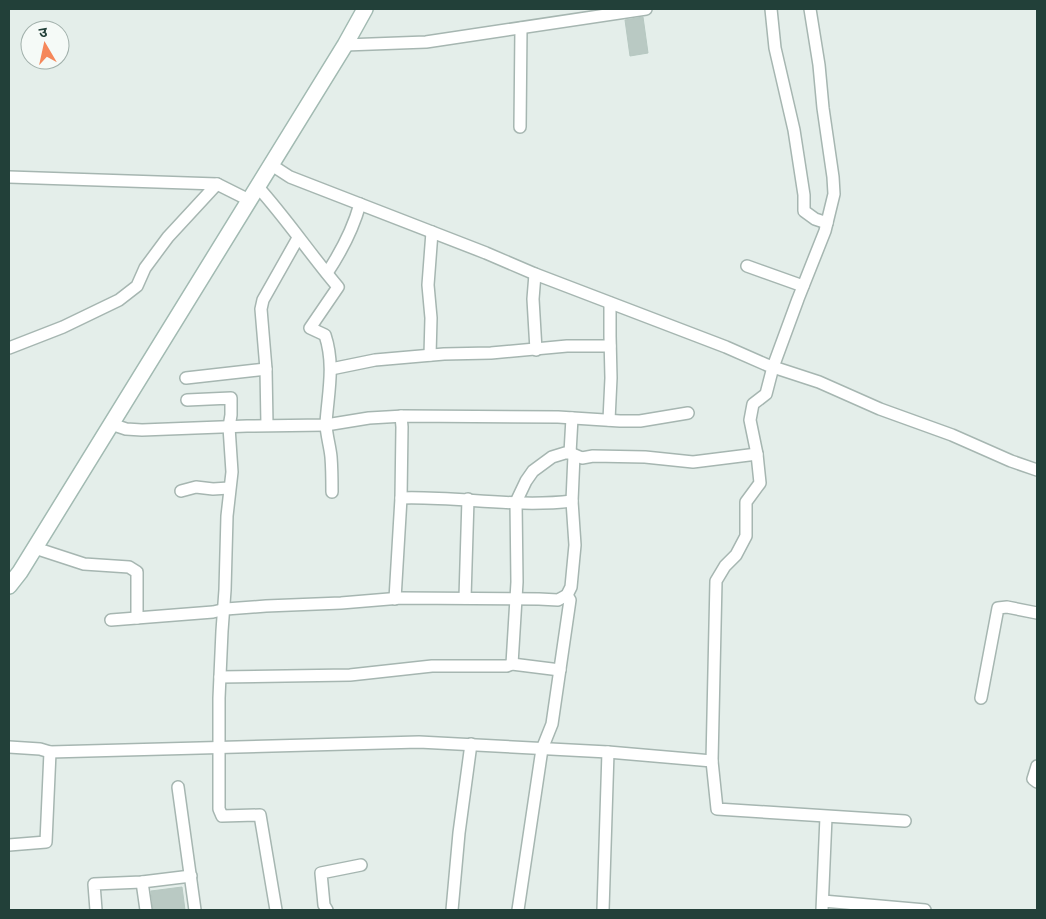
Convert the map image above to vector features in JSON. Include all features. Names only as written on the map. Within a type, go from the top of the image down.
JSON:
[{"type":"street","points":[[9,586],[35,548],[345,45],[365,9]]},
{"type":"street","points":[[345,45],[426,42],[646,9]]},
{"type":"street","points":[[771,9],[775,48],[794,130],[804,195],[804,211],[827,223]]},
{"type":"street","points":[[810,9],[834,194],[825,230],[773,367],[766,394],[753,404],[750,420],[757,454],[760,483],[746,502],[746,536],[736,554],[725,566],[716,581],[712,761],[717,809],[905,821]]},
{"type":"street","points":[[520,127],[521,28]]},
{"type":"street","points":[[270,164],[290,177],[535,274],[726,346],[773,367],[819,382],[880,409],[952,435],[1011,461],[1037,470]]},
{"type":"street","points":[[9,177],[217,184],[249,200]]},
{"type":"street","points":[[9,348],[64,327],[119,300],[137,286],[145,268],[168,237],[217,184]]},
{"type":"street","points":[[257,186],[277,208],[298,238],[338,287],[310,328],[325,335],[330,348],[330,397],[326,425],[331,458],[332,492]]},
{"type":"street","points":[[327,273],[354,225],[360,204]]},
{"type":"street","points":[[430,355],[431,318],[428,285],[432,232]]},
{"type":"street","points":[[267,425],[266,369],[261,309],[263,300],[298,238]]},
{"type":"street","points":[[748,266],[803,286]]},
{"type":"street","points":[[535,274],[533,299],[536,350]]},
{"type":"street","points":[[608,420],[612,378],[610,303]]},
{"type":"street","points":[[331,368],[375,360],[430,355],[536,350],[567,346],[610,346]]},
{"type":"street","points":[[186,378],[266,369]]},
{"type":"street","points":[[187,400],[231,398],[232,472],[229,488],[226,539],[220,677],[219,809],[222,816],[260,815],[276,910]]},
{"type":"street","points":[[111,424],[126,429],[142,430],[267,425],[326,425],[369,418],[401,416],[572,418],[640,421],[688,413]]},
{"type":"street","points":[[394,598],[401,498],[401,416]]},
{"type":"street","points":[[111,620],[223,611],[226,609],[341,603],[394,598],[558,600],[567,594],[571,587],[575,545],[572,501],[572,418]]},
{"type":"street","points":[[512,664],[517,582],[516,502],[526,481],[534,471],[552,457],[565,453],[582,458],[593,456],[645,457],[693,462],[757,454]]},
{"type":"street","points":[[181,491],[196,487],[229,488]]},
{"type":"street","points":[[401,498],[545,503],[572,501]]},
{"type":"street","points":[[465,598],[468,499]]},
{"type":"street","points":[[35,548],[84,564],[130,567],[138,572],[138,618]]},
{"type":"street","points":[[518,910],[542,749],[552,724],[570,600],[567,594]]},
{"type":"street","points":[[981,698],[998,608],[1007,607],[1037,613]]},
{"type":"street","points":[[220,677],[350,675],[432,666],[507,666],[512,664],[560,670]]},
{"type":"street","points":[[9,748],[40,749],[50,752],[419,742],[608,752],[712,761]]},
{"type":"street","points":[[452,910],[459,833],[471,744]]},
{"type":"street","points":[[9,845],[46,842],[50,752]]},
{"type":"street","points":[[603,910],[608,752]]},
{"type":"street","points":[[1037,766],[1033,779],[1037,782]]},
{"type":"street","points":[[178,787],[195,910]]},
{"type":"street","points":[[826,817],[822,906],[925,910]]},
{"type":"street","points":[[327,910],[324,905],[321,873],[361,865]]},
{"type":"street","points":[[96,910],[94,884],[142,882],[191,876]]},
{"type":"street","points":[[142,882],[146,910]]},
{"type":"building","points":[[643,17],[648,53],[630,56],[625,20]]},
{"type":"building","points":[[182,887],[185,910],[153,910],[151,891]]}]
